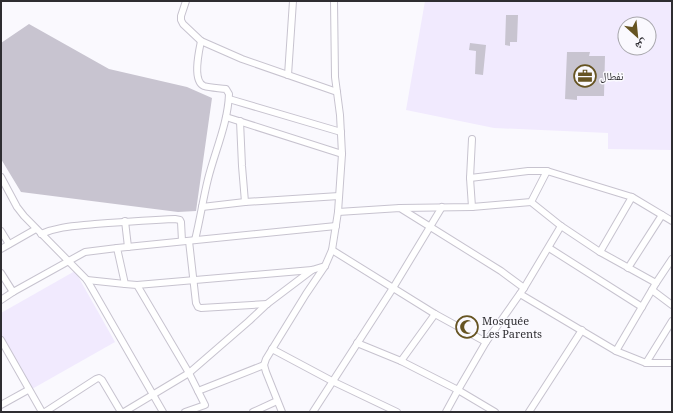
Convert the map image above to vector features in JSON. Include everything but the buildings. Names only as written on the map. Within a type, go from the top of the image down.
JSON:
[{"type":"street","points":[[186,1],[181,20],[183,24],[201,41],[242,59],[337,92]]},
{"type":"street","points":[[288,75],[292,1]]},
{"type":"street","points":[[282,412],[264,365],[266,358],[325,266],[332,250],[338,212],[342,154],[334,54],[334,1]]},
{"type":"street","points":[[189,241],[202,207],[208,178],[226,117],[230,94],[226,89],[202,85],[197,80],[201,41]]},
{"type":"street","points":[[229,99],[341,132]]},
{"type":"street","points":[[226,117],[342,154]]},
{"type":"street","points":[[240,121],[242,166],[246,202]]},
{"type":"street","points":[[472,139],[470,178],[472,207]]},
{"type":"street","points":[[470,178],[548,170],[632,197],[672,221]]},
{"type":"street","points":[[531,202],[548,170]]},
{"type":"street","points":[[1,177],[17,207],[36,229],[87,280],[163,412]]},
{"type":"street","points":[[202,207],[246,202],[339,196]]},
{"type":"street","points":[[600,252],[632,197]]},
{"type":"street","points":[[338,212],[400,208],[472,207],[531,202],[561,226],[600,252],[656,283]]},
{"type":"street","points":[[400,208],[501,271],[524,288]]},
{"type":"street","points":[[313,412],[393,288],[442,208]]},
{"type":"street","points":[[628,268],[662,216]]},
{"type":"street","points":[[41,234],[58,228],[125,221],[180,220],[189,241],[193,281],[196,303],[198,307],[267,304]]},
{"type":"street","points":[[125,221],[128,247]]},
{"type":"street","points":[[1,300],[85,252],[336,226]]},
{"type":"street","points":[[446,412],[486,342],[524,288],[561,226]]},
{"type":"street","points":[[1,249],[36,229]]},
{"type":"street","points":[[1,231],[9,244]]},
{"type":"street","points":[[117,248],[125,284]]},
{"type":"street","points":[[549,248],[642,307]]},
{"type":"street","points":[[332,250],[434,314],[486,342]]},
{"type":"street","points":[[616,351],[672,259]]},
{"type":"street","points":[[87,280],[138,285],[312,270],[325,266]]},
{"type":"street","points":[[45,412],[99,378],[102,380],[122,412],[189,373],[250,321],[267,304],[312,270]]},
{"type":"street","points":[[1,272],[13,292]]},
{"type":"street","points":[[138,285],[189,373],[207,412]]},
{"type":"street","points":[[652,290],[672,305]]},
{"type":"street","points":[[520,294],[616,351],[646,363],[672,363]]},
{"type":"street","points":[[401,361],[434,314]]},
{"type":"street","points":[[646,363],[672,321]]},
{"type":"street","points":[[528,412],[582,330]]},
{"type":"street","points":[[1,340],[28,390],[42,412]]},
{"type":"street","points":[[357,343],[401,361],[458,390],[495,412]]},
{"type":"street","points":[[272,349],[332,381],[397,412]]},
{"type":"street","points":[[198,391],[264,365]]},
{"type":"street","points":[[1,405],[28,390]]},
{"type":"street","points":[[253,412],[277,401]]},
{"type":"street","points":[[185,412],[205,405]]},
{"type":"shaded area","name":"نفطال","points":[[425,1],[672,1],[672,150],[608,149],[608,133],[494,128],[406,110]]},
{"type":"shaded area","points":[[75,271],[115,342],[32,389],[1,335],[1,313]]},
{"type":"place","name":"نفطال","points":[[585,76]]},
{"type":"place","name":"Mosquée Les Parents","points":[[467,327]]}]
